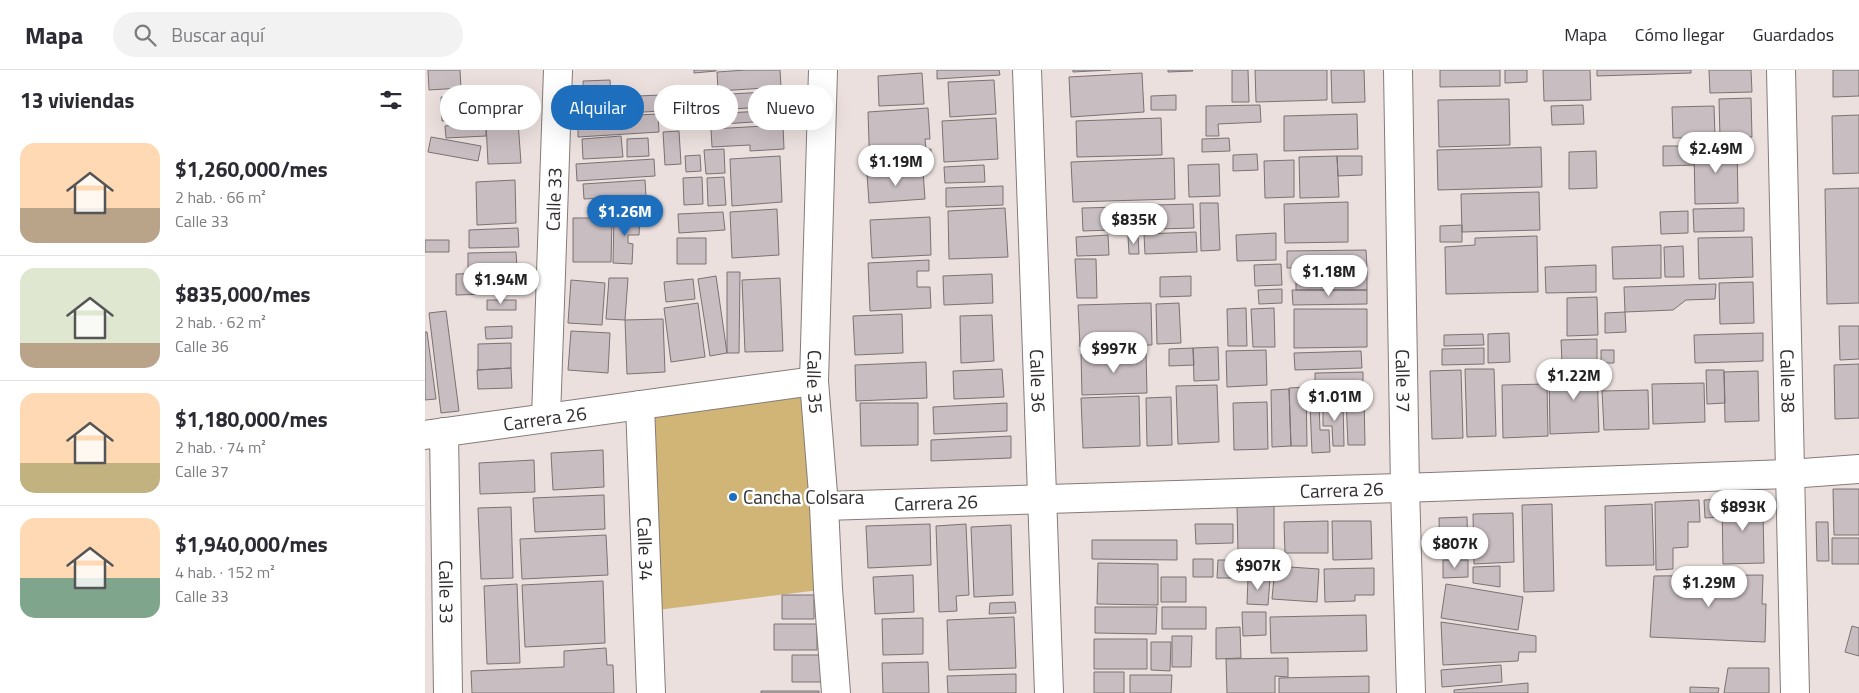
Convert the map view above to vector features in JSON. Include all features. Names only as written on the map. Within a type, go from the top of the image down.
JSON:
[{"type":"street","name":"Calle 33","points":[[546,418],[558,70]]},
{"type":"street","name":"Calle 35","points":[[823,70],[815,381],[825,506],[828,589],[836,693]]},
{"type":"street","name":"Calle 36","points":[[1027,70],[1049,693]]},
{"type":"street","name":"Calle 37","points":[[1398,70],[1405,487],[1411,693]]},
{"type":"street","name":"Calle 38","points":[[1781,70],[1795,693]]},
{"type":"street","name":"Carrera 26","points":[[434,433],[815,381]]},
{"type":"street","name":"Calle 34","points":[[640,405],[651,693]]},
{"type":"street","name":"Calle 33","points":[[434,433],[448,693]]},
{"type":"street","name":"Carrera 26","points":[[825,506],[1789,474],[1859,469]]},
{"type":"shaded area","name":"Cancha Colsara","points":[[814,381],[828,589],[649,611],[640,405]]},
{"type":"building","points":[[428,70],[460,70],[461,85],[440,85],[440,89],[429,90]]},
{"type":"building","points":[[694,70],[716,70],[716,71],[694,73]]},
{"type":"building","points":[[780,70],[781,85],[748,85],[748,89],[738,90],[738,85],[718,85],[717,72]]},
{"type":"building","points":[[937,70],[999,70],[1000,75],[937,79]]},
{"type":"building","points":[[1073,70],[1111,70],[1073,72]]},
{"type":"building","points":[[1168,70],[1192,70],[1193,71],[1168,72]]},
{"type":"building","points":[[1232,70],[1248,70],[1249,102],[1232,102]]},
{"type":"building","points":[[1255,70],[1327,70],[1327,100],[1256,102]]},
{"type":"building","points":[[1331,70],[1364,70],[1365,102],[1332,103]]},
{"type":"building","points":[[1440,70],[1500,70],[1500,86],[1440,87]]},
{"type":"building","points":[[1505,70],[1527,70],[1527,82],[1505,83]]},
{"type":"building","points":[[1543,70],[1590,70],[1591,100],[1544,101]]},
{"type":"building","points":[[1597,70],[1691,70],[1691,73],[1597,76]]},
{"type":"building","points":[[1709,70],[1751,70],[1752,92],[1710,93]]},
{"type":"building","points":[[1833,70],[1859,70],[1859,96],[1833,97]]},
{"type":"building","points":[[922,73],[924,104],[879,106],[878,76]]},
{"type":"building","points":[[1142,73],[1144,112],[1071,117],[1069,77]]},
{"type":"building","points":[[610,80],[610,85],[583,85],[583,81]]},
{"type":"building","points":[[994,80],[996,114],[950,117],[948,82]]},
{"type":"building","points":[[748,93],[748,108],[738,109],[738,94]]},
{"type":"building","points":[[654,95],[654,111],[644,112],[644,96]]},
{"type":"building","points":[[1176,95],[1176,110],[1151,110],[1151,96]]},
{"type":"building","points":[[1751,98],[1752,137],[1720,138],[1719,99]]},
{"type":"building","points":[[1509,99],[1510,145],[1439,147],[1438,100]]},
{"type":"building","points":[[1260,105],[1261,122],[1218,124],[1219,136],[1206,136],[1206,106]]},
{"type":"building","points":[[1583,105],[1584,124],[1552,125],[1551,106]]},
{"type":"building","points":[[1714,106],[1715,137],[1673,138],[1672,107]]},
{"type":"building","points":[[928,108],[930,139],[925,139],[926,150],[931,149],[931,167],[870,171],[868,112]]},
{"type":"building","points":[[738,112],[748,112],[748,122],[738,123]]},
{"type":"building","points":[[654,114],[654,130],[659,130],[659,132],[578,137],[578,130],[644,130],[644,115]]},
{"type":"building","points":[[1357,114],[1358,149],[1284,151],[1284,116]]},
{"type":"building","points":[[1859,115],[1859,173],[1833,174],[1832,116]]},
{"type":"building","points":[[996,118],[998,159],[944,162],[942,121]]},
{"type":"building","points":[[1161,118],[1162,155],[1077,157],[1076,121]]},
{"type":"building","points":[[748,127],[748,130],[783,130],[784,149],[750,151],[750,145],[712,147],[711,130],[738,130],[738,128]]},
{"type":"building","points":[[445,130],[486,130],[486,136],[446,138]]},
{"type":"building","points":[[486,130],[519,130],[521,163],[488,164]]},
{"type":"building","points":[[679,131],[681,164],[665,165],[663,132]]},
{"type":"building","points":[[621,136],[623,157],[583,159],[582,139]]},
{"type":"building","points":[[431,137],[481,146],[478,161],[428,152]]},
{"type":"building","points":[[648,138],[649,156],[627,157],[627,139]]},
{"type":"building","points":[[1229,138],[1230,151],[1202,152],[1202,139]]},
{"type":"building","points":[[1737,144],[1738,203],[1695,204],[1694,146]]},
{"type":"building","points":[[1663,146],[1694,146],[1694,165],[1663,166]]},
{"type":"building","points":[[1541,147],[1542,187],[1438,190],[1437,150]]},
{"type":"building","points":[[724,149],[725,173],[706,174],[704,150]]},
{"type":"building","points":[[1596,151],[1597,188],[1569,189],[1569,152]]},
{"type":"building","points":[[1257,154],[1258,170],[1233,171],[1233,155]]},
{"type":"building","points":[[700,155],[701,171],[686,172],[685,156]]},
{"type":"building","points":[[780,156],[782,202],[732,206],[730,159]]},
{"type":"building","points":[[1337,156],[1362,156],[1362,175],[1338,176]]},
{"type":"building","points":[[1337,156],[1339,197],[1300,198],[1299,157]]},
{"type":"building","points":[[1174,158],[1175,199],[1073,202],[1071,162]]},
{"type":"building","points":[[654,159],[655,176],[577,181],[576,164]]},
{"type":"building","points":[[1294,160],[1294,197],[1265,198],[1264,161]]},
{"type":"building","points":[[1219,164],[1220,196],[1189,197],[1188,165]]},
{"type":"building","points":[[984,165],[985,182],[945,183],[944,167]]},
{"type":"building","points":[[923,171],[925,199],[869,203],[867,174]]},
{"type":"building","points":[[702,177],[703,204],[684,205],[683,178]]},
{"type":"building","points":[[724,177],[726,205],[708,206],[707,178]]},
{"type":"building","points":[[515,180],[516,223],[477,225],[476,182]]},
{"type":"building","points":[[645,180],[646,196],[584,199],[583,184]]},
{"type":"building","points":[[1003,186],[1003,205],[946,207],[946,188]]},
{"type":"building","points":[[1859,188],[1859,303],[1827,304],[1825,189]]},
{"type":"building","points":[[1539,192],[1540,230],[1462,232],[1461,194]]},
{"type":"building","points":[[1348,202],[1348,242],[1285,243],[1284,204]]},
{"type":"building","points":[[1200,203],[1218,203],[1220,250],[1201,251]]},
{"type":"building","points":[[1193,204],[1194,228],[1156,229],[1155,205]]},
{"type":"building","points":[[1122,207],[1122,217],[1141,217],[1141,229],[1083,231],[1082,208]]},
{"type":"building","points":[[1005,208],[1008,257],[949,259],[948,211]]},
{"type":"building","points":[[1744,208],[1744,231],[1694,232],[1693,209]]},
{"type":"building","points":[[777,209],[779,255],[732,258],[730,212]]},
{"type":"building","points":[[1688,211],[1688,233],[1661,234],[1660,212]]},
{"type":"building","points":[[723,212],[725,230],[679,233],[678,214]]},
{"type":"building","points":[[614,215],[640,215],[639,235],[628,235],[628,243],[633,244],[632,264],[613,263]]},
{"type":"building","points":[[930,217],[931,255],[872,258],[870,220]]},
{"type":"building","points":[[573,218],[612,218],[611,262],[573,262]]},
{"type":"building","points":[[1462,225],[1462,242],[1440,242],[1440,226]]},
{"type":"building","points":[[518,228],[519,247],[469,248],[469,230]]},
{"type":"building","points":[[1196,232],[1197,252],[1145,254],[1144,234]]},
{"type":"building","points":[[1276,233],[1276,260],[1237,261],[1236,235]]},
{"type":"building","points":[[1108,235],[1109,255],[1077,256],[1076,237]]},
{"type":"building","points":[[1128,236],[1138,236],[1139,254],[1129,254]]},
{"type":"building","points":[[1537,236],[1538,292],[1446,294],[1445,247],[1475,245],[1475,238]]},
{"type":"building","points":[[1752,237],[1753,277],[1699,279],[1698,238]]},
{"type":"building","points":[[677,238],[706,238],[706,264],[677,264]]},
{"type":"building","points":[[425,240],[449,240],[449,252],[425,252]]},
{"type":"building","points":[[1661,245],[1661,278],[1613,279],[1612,247]]},
{"type":"building","points":[[1683,246],[1684,277],[1665,277],[1664,247]]},
{"type":"building","points":[[1366,250],[1367,267],[1287,268],[1287,251]]},
{"type":"building","points":[[516,252],[517,268],[468,269],[468,253]]},
{"type":"building","points":[[1075,259],[1096,259],[1097,298],[1077,298]]},
{"type":"building","points":[[929,260],[929,271],[917,271],[917,287],[930,287],[931,308],[870,311],[868,263]]},
{"type":"building","points":[[1281,264],[1282,285],[1255,286],[1254,265]]},
{"type":"building","points":[[1596,265],[1596,292],[1546,293],[1545,267]]},
{"type":"building","points":[[1367,271],[1367,290],[1296,290],[1296,272]]},
{"type":"building","points":[[523,272],[524,293],[456,295],[456,274]]},
{"type":"building","points":[[727,272],[740,272],[739,353],[727,353]]},
{"type":"building","points":[[992,274],[993,303],[944,305],[943,276]]},
{"type":"building","points":[[716,276],[727,353],[710,356],[698,279]]},
{"type":"building","points":[[1191,276],[1191,296],[1160,297],[1160,277]]},
{"type":"building","points":[[609,278],[628,278],[625,320],[606,319]]},
{"type":"building","points":[[780,278],[783,351],[745,352],[742,280]]},
{"type":"building","points":[[693,279],[695,299],[666,302],[664,282]]},
{"type":"building","points":[[571,280],[605,283],[602,325],[568,323]]},
{"type":"building","points":[[1753,282],[1754,323],[1720,324],[1719,283]]},
{"type":"building","points":[[1716,284],[1715,299],[1686,300],[1673,310],[1625,312],[1624,287]]},
{"type":"building","points":[[1282,289],[1282,303],[1259,304],[1258,290]]},
{"type":"building","points":[[1292,290],[1367,290],[1367,304],[1293,305]]},
{"type":"building","points":[[1597,297],[1598,335],[1567,336],[1567,298]]},
{"type":"building","points":[[487,300],[516,300],[516,310],[487,310]]},
{"type":"building","points":[[698,303],[705,357],[671,362],[664,308]]},
{"type":"building","points":[[1151,303],[1152,345],[1080,347],[1078,305]]},
{"type":"building","points":[[1179,303],[1181,343],[1157,344],[1156,304]]},
{"type":"building","points":[[1246,308],[1247,346],[1228,346],[1227,309]]},
{"type":"building","points":[[1274,308],[1275,347],[1253,347],[1251,309]]},
{"type":"building","points":[[1294,309],[1367,309],[1367,347],[1294,348]]},
{"type":"building","points":[[446,311],[459,411],[441,413],[429,313]]},
{"type":"building","points":[[1625,312],[1626,332],[1605,333],[1605,313]]},
{"type":"building","points":[[902,314],[903,353],[855,355],[853,316]]},
{"type":"building","points":[[992,315],[994,361],[961,363],[960,316]]},
{"type":"building","points":[[663,319],[665,372],[627,374],[625,320]]},
{"type":"building","points":[[512,326],[512,338],[486,339],[485,327]]},
{"type":"building","points":[[1839,326],[1859,326],[1859,359],[1840,360]]},
{"type":"building","points":[[571,331],[610,333],[608,373],[568,370]]},
{"type":"building","points":[[425,332],[427,332],[436,399],[425,400]]},
{"type":"building","points":[[1509,333],[1510,362],[1488,363],[1488,334]]},
{"type":"building","points":[[1763,333],[1763,361],[1695,363],[1694,335]]},
{"type":"building","points":[[1483,334],[1484,345],[1444,346],[1444,335]]},
{"type":"building","points":[[1597,339],[1597,361],[1562,363],[1561,340]]},
{"type":"building","points":[[511,343],[511,368],[478,370],[478,344]]},
{"type":"building","points":[[1218,347],[1219,380],[1194,381],[1193,348]]},
{"type":"building","points":[[1193,348],[1194,365],[1169,366],[1169,349]]},
{"type":"building","points":[[1484,348],[1484,364],[1442,365],[1442,349]]},
{"type":"building","points":[[1266,350],[1267,385],[1227,387],[1226,351]]},
{"type":"building","points":[[1601,350],[1614,350],[1614,363],[1601,363]]},
{"type":"building","points":[[1361,351],[1362,368],[1295,370],[1294,353]]},
{"type":"building","points":[[1146,353],[1147,393],[1082,395],[1081,354]]},
{"type":"building","points":[[926,362],[927,398],[856,401],[855,365]]},
{"type":"building","points":[[1859,364],[1859,418],[1835,419],[1834,365]]},
{"type":"building","points":[[511,368],[512,388],[478,389],[477,370]]},
{"type":"building","points":[[1002,369],[1004,397],[954,399],[953,371]]},
{"type":"building","points":[[1465,369],[1494,369],[1496,436],[1467,437]]},
{"type":"building","points":[[1597,369],[1599,432],[1550,434],[1549,370]]},
{"type":"building","points":[[1461,370],[1463,438],[1432,439],[1430,371]]},
{"type":"building","points":[[1706,370],[1724,370],[1725,403],[1707,404]]},
{"type":"building","points":[[1758,371],[1759,421],[1725,422],[1724,372]]},
{"type":"building","points":[[1363,372],[1363,389],[1315,390],[1315,373]]},
{"type":"building","points":[[1704,383],[1705,422],[1653,424],[1652,384]]},
{"type":"building","points":[[1547,384],[1548,436],[1503,438],[1502,385]]},
{"type":"building","points":[[1217,385],[1219,442],[1178,444],[1176,386]]},
{"type":"building","points":[[1306,387],[1307,446],[1291,446],[1289,388]]},
{"type":"building","points":[[1289,389],[1291,446],[1272,447],[1271,390]]},
{"type":"building","points":[[1648,390],[1649,429],[1604,430],[1602,391]]},
{"type":"building","points":[[1139,396],[1140,446],[1083,448],[1081,398]]},
{"type":"building","points":[[1171,397],[1172,445],[1147,446],[1146,398]]},
{"type":"building","points":[[1364,397],[1365,445],[1348,445],[1346,398]]},
{"type":"building","points":[[1267,402],[1268,449],[1234,450],[1233,403]]},
{"type":"building","points":[[860,403],[918,403],[918,445],[861,446]]},
{"type":"building","points":[[1007,403],[1007,431],[934,434],[933,407]]},
{"type":"building","points":[[1323,403],[1343,403],[1344,446],[1333,446],[1332,426],[1323,426]]},
{"type":"building","points":[[1319,404],[1320,430],[1329,430],[1330,452],[1312,453],[1310,405]]},
{"type":"building","points":[[1011,436],[1011,458],[931,461],[931,440]]},
{"type":"building","points":[[603,450],[604,487],[553,490],[551,453]]},
{"type":"building","points":[[534,460],[535,492],[480,494],[479,463]]},
{"type":"building","points":[[1833,489],[1859,489],[1859,535],[1834,535]]},
{"type":"building","points":[[604,495],[605,529],[535,532],[533,498]]},
{"type":"building","points":[[1722,499],[1722,517],[1705,518],[1704,500]]},
{"type":"building","points":[[1722,499],[1754,499],[1763,511],[1764,563],[1723,564]]},
{"type":"building","points":[[1699,500],[1700,522],[1688,522],[1688,547],[1673,548],[1673,569],[1656,570],[1655,502]]},
{"type":"building","points":[[1274,504],[1274,551],[1238,552],[1237,505]]},
{"type":"building","points":[[1552,504],[1554,591],[1524,592],[1522,505]]},
{"type":"building","points":[[1652,504],[1654,565],[1606,566],[1605,506]]},
{"type":"building","points":[[511,507],[513,578],[481,579],[478,508]]},
{"type":"building","points":[[1513,513],[1514,562],[1474,564],[1473,514]]},
{"type":"building","points":[[1467,517],[1468,556],[1440,557],[1439,518]]},
{"type":"building","points":[[1328,521],[1328,553],[1285,553],[1284,522]]},
{"type":"building","points":[[1332,521],[1371,521],[1372,559],[1333,560]]},
{"type":"building","points":[[1816,522],[1828,522],[1829,561],[1817,561]]},
{"type":"building","points":[[930,524],[931,565],[868,568],[866,526]]},
{"type":"building","points":[[966,524],[969,595],[956,596],[957,611],[939,612],[936,526]]},
{"type":"building","points":[[1195,524],[1233,524],[1233,543],[1196,544]]},
{"type":"building","points":[[1011,525],[1013,595],[974,597],[971,527]]},
{"type":"building","points":[[606,535],[608,575],[522,579],[520,539]]},
{"type":"building","points":[[1832,538],[1859,538],[1859,564],[1832,564]]},
{"type":"building","points":[[1092,540],[1177,540],[1177,560],[1092,559]]},
{"type":"building","points":[[1193,559],[1213,559],[1213,577],[1193,577]]},
{"type":"building","points":[[1218,560],[1243,560],[1243,578],[1217,578]]},
{"type":"building","points":[[1443,560],[1468,560],[1468,577],[1443,578]]},
{"type":"building","points":[[1098,563],[1158,564],[1158,605],[1097,604]]},
{"type":"building","points":[[1275,566],[1319,569],[1317,602],[1272,599]]},
{"type":"building","points":[[1500,566],[1500,587],[1473,583],[1473,567]]},
{"type":"building","points":[[1374,568],[1374,595],[1355,595],[1355,601],[1325,602],[1324,569]]},
{"type":"building","points":[[913,575],[914,612],[875,614],[873,577]]},
{"type":"building","points":[[1763,575],[1762,604],[1766,604],[1765,642],[1650,637],[1654,576]]},
{"type":"building","points":[[1161,577],[1186,577],[1186,602],[1161,602]]},
{"type":"building","points":[[1248,578],[1270,579],[1268,605],[1247,604]]},
{"type":"building","points":[[603,581],[605,643],[525,647],[522,585]]},
{"type":"building","points":[[517,584],[520,663],[487,664],[484,586]]},
{"type":"building","points":[[1446,584],[1523,597],[1518,630],[1441,618]]},
{"type":"building","points":[[782,595],[814,595],[814,619],[782,619]]},
{"type":"building","points":[[1015,602],[1016,613],[989,614],[990,603]]},
{"type":"building","points":[[1095,607],[1157,607],[1156,634],[1095,633]]},
{"type":"building","points":[[1162,607],[1206,607],[1206,629],[1162,629]]},
{"type":"building","points":[[1242,612],[1266,612],[1266,635],[1243,636]]},
{"type":"building","points":[[1366,615],[1367,651],[1271,653],[1270,617]]},
{"type":"building","points":[[1014,617],[1016,668],[949,670],[947,620]]},
{"type":"building","points":[[923,618],[923,654],[883,655],[882,619]]},
{"type":"building","points":[[1441,622],[1536,636],[1536,652],[1519,652],[1518,661],[1443,665]]},
{"type":"building","points":[[774,624],[817,624],[817,650],[774,650]]},
{"type":"building","points":[[1852,626],[1859,628],[1859,656],[1845,652]]},
{"type":"building","points":[[1240,627],[1241,658],[1216,659],[1216,628]]},
{"type":"building","points":[[1172,636],[1192,636],[1191,667],[1172,667]]},
{"type":"building","points":[[1094,639],[1147,639],[1147,669],[1094,669]]},
{"type":"building","points":[[1151,642],[1171,642],[1170,671],[1151,670]]},
{"type":"building","points":[[606,648],[607,665],[613,665],[614,693],[472,693],[471,671],[564,667],[564,651]]},
{"type":"building","points":[[792,655],[826,655],[826,682],[792,682]]},
{"type":"building","points":[[1288,658],[1288,677],[1275,676],[1275,693],[1227,693],[1226,659]]},
{"type":"building","points":[[928,662],[929,693],[883,693],[882,663]]},
{"type":"building","points":[[1501,665],[1502,682],[1442,687],[1441,670]]},
{"type":"building","points":[[1728,668],[1769,668],[1769,693],[1724,693]]},
{"type":"building","points":[[1094,672],[1124,672],[1124,693],[1094,693]]},
{"type":"building","points":[[1016,674],[1016,693],[948,693],[947,676]]},
{"type":"building","points":[[1130,675],[1172,675],[1171,693],[1130,693]]},
{"type":"building","points":[[1369,676],[1369,693],[1279,693],[1279,678]]},
{"type":"building","points":[[1528,683],[1528,693],[1454,693],[1454,690]]},
{"type":"building","points":[[1690,687],[1719,688],[1718,693],[1690,693]]},
{"type":"building","points":[[761,691],[819,691],[819,693],[761,693]]},
{"type":"place","name":"Cancha Colsara","points":[[733,497]]}]
